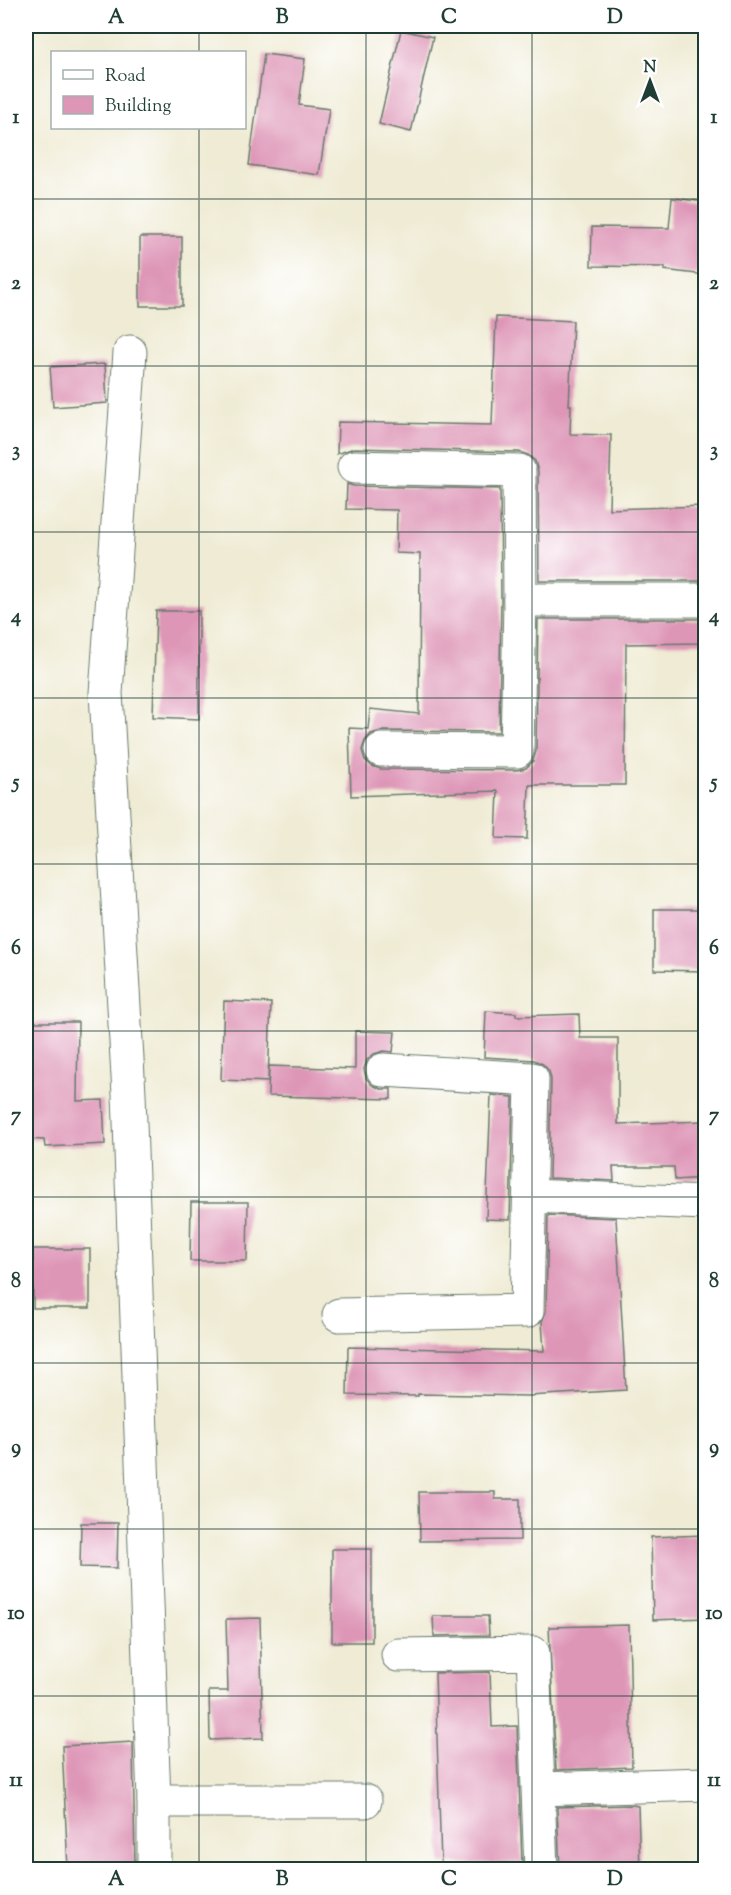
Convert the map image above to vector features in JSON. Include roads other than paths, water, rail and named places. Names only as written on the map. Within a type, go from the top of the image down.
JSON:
[{"type":"street","points":[[130,352],[106,693],[129,1094],[154,1801],[154,1869]]},
{"type":"street","points":[[354,467],[519,471],[520,600],[517,751],[381,750]]},
{"type":"street","points":[[520,600],[705,600]]},
{"type":"street","points":[[339,1315],[527,1311],[532,1079],[383,1070]]},
{"type":"street","points":[[530,1196],[705,1203]]},
{"type":"street","points":[[398,1655],[533,1653],[541,1869]]},
{"type":"street","points":[[539,1789],[705,1784]]},
{"type":"street","points":[[154,1801],[365,1801]]}]
